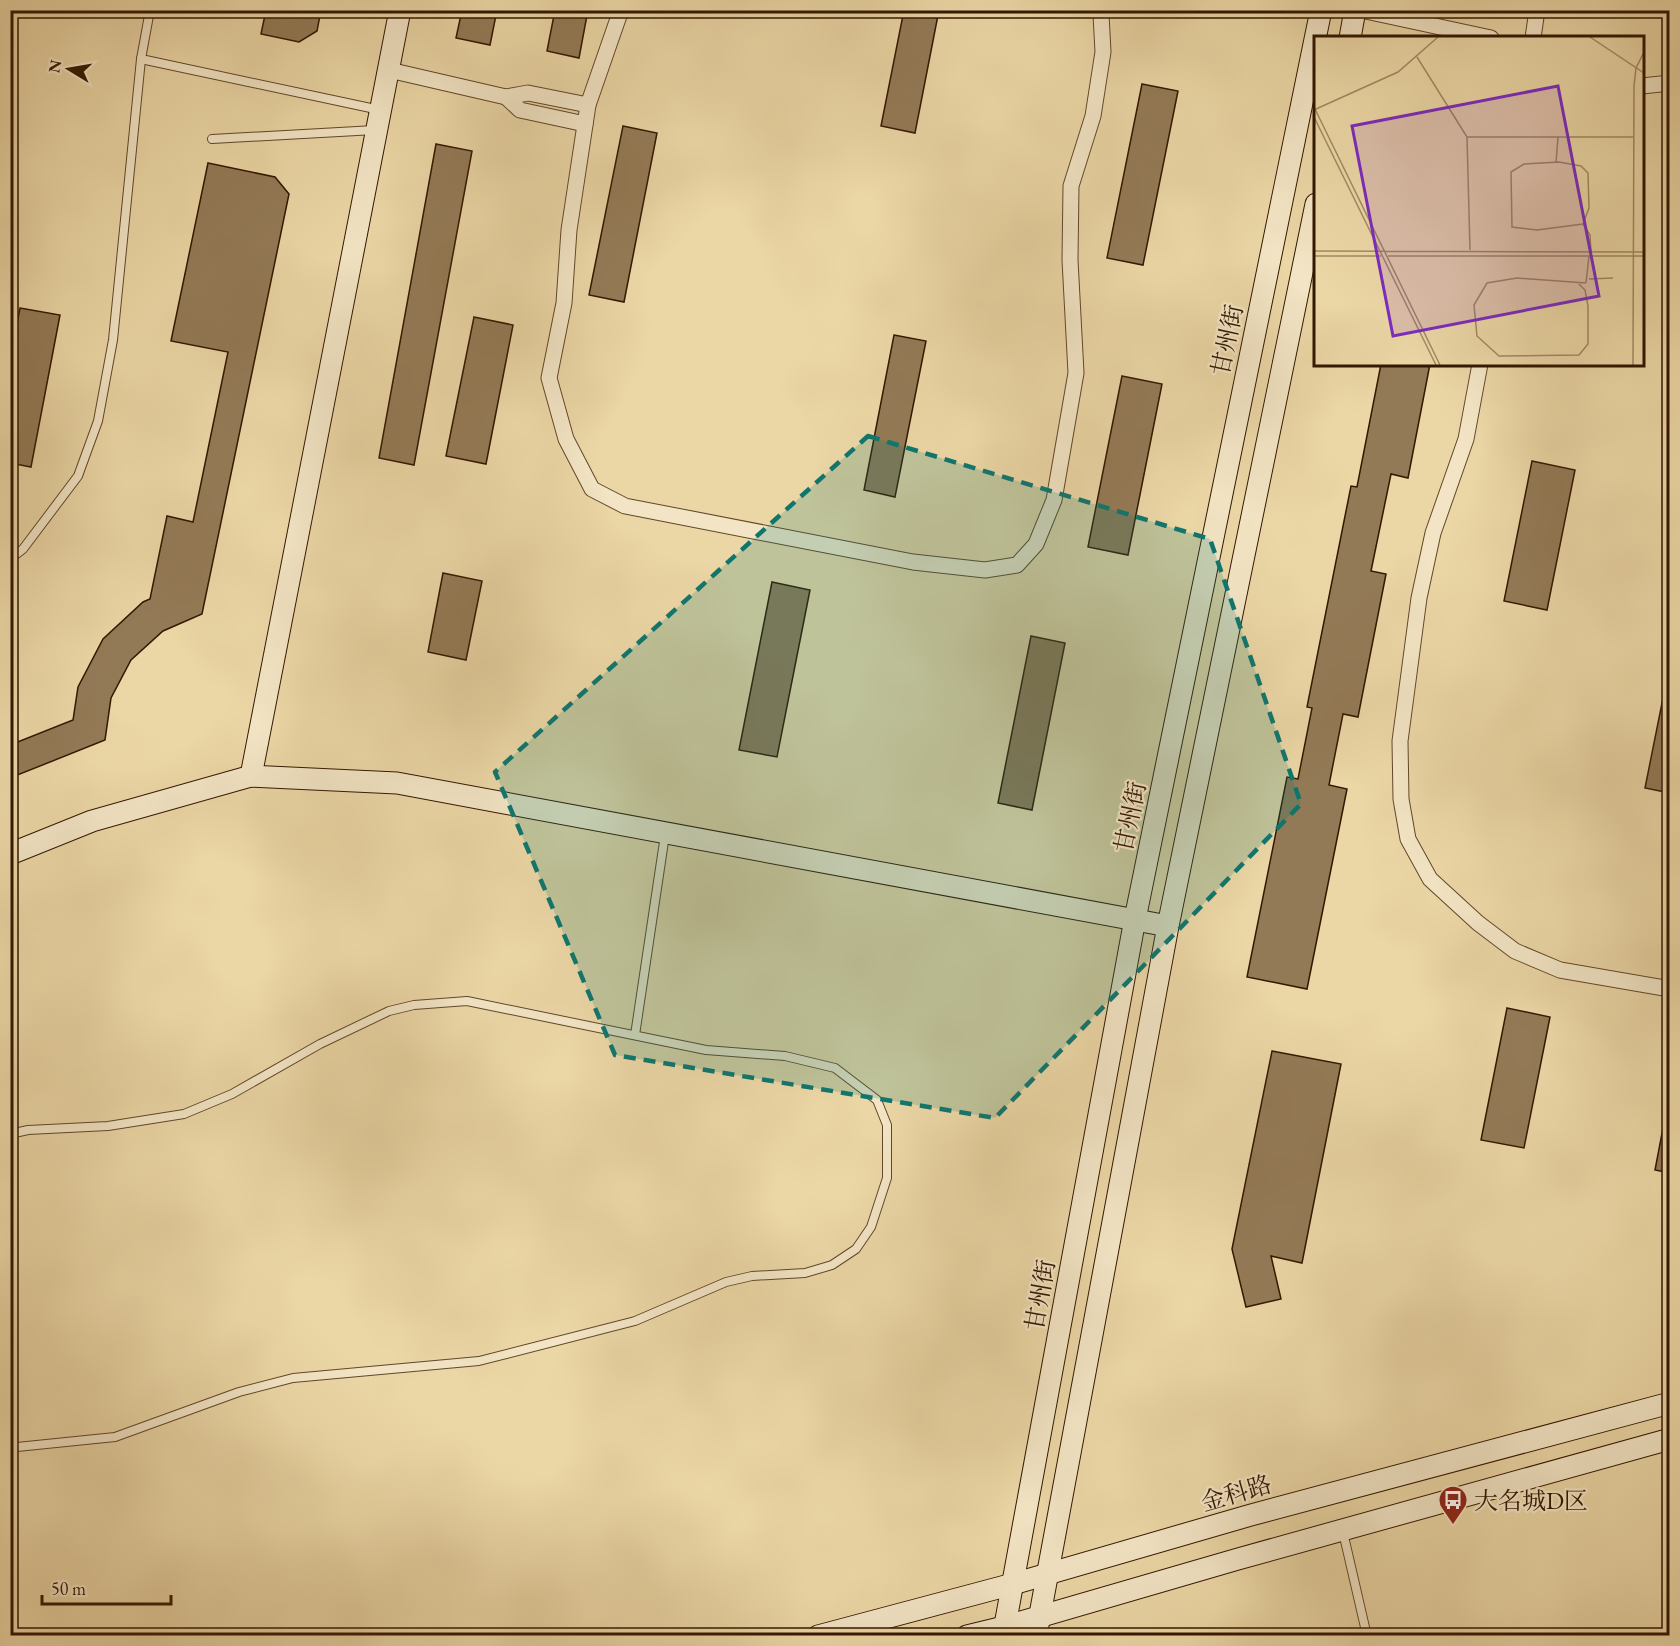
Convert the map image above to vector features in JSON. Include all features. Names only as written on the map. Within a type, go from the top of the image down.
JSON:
[{"type":"street","points":[[251,776],[400,10]]},
{"type":"street","points":[[621,10],[588,105],[569,230],[564,303],[549,378],[566,439],[592,489],[625,506],[914,562],[985,570],[1017,565],[1036,544],[1054,500],[1076,373],[1070,260],[1071,186],[1093,116],[1103,52],[1102,12]]},
{"type":"street","name":"甘州街","points":[[1316,36],[1321,10]]},
{"type":"street","points":[[1350,36],[1355,10]]},
{"type":"street","points":[[1360,10],[1482,36]]},
{"type":"street","points":[[1533,36],[1537,10]]},
{"type":"street","name":"甘州街","points":[[1003,1631],[1135,919],[1314,44]]},
{"type":"street","points":[[388,70],[506,97],[528,93],[588,105]]},
{"type":"street","points":[[1644,86],[1670,83]]},
{"type":"street","points":[[506,97],[520,110],[585,123]]},
{"type":"street","points":[[1038,1626],[1168,926],[1314,214]]},
{"type":"street","points":[[1480,366],[1466,439],[1433,533],[1419,598],[1400,741],[1401,799],[1408,839],[1430,879],[1478,923],[1515,951],[1560,970],[1670,989]]},
{"type":"street","points":[[10,854],[92,821],[251,776],[397,783],[1168,926]]},
{"type":"street","name":"金科路","points":[[818,1635],[1013,1584],[1251,1515],[1670,1403]]},
{"type":"street","points":[[967,1635],[1038,1626],[1343,1530],[1670,1439]]},
{"type":"lane","points":[[10,559],[23,549],[78,476],[98,421],[113,339],[141,59],[150,10]]},
{"type":"lane","points":[[141,59],[379,120]]},
{"type":"lane","points":[[212,139],[379,120]]},
{"type":"lane","points":[[635,1035],[666,833]]},
{"type":"lane","points":[[10,1134],[28,1130],[108,1126],[184,1114],[232,1094],[320,1044],[389,1011],[414,1005],[468,1001],[706,1050],[785,1056],[835,1068],[877,1100],[887,1125],[887,1178],[871,1227],[856,1249],[832,1265],[805,1274],[753,1276],[726,1282],[635,1321],[479,1361],[293,1378],[239,1392],[115,1437],[17,1447],[10,1445]]},
{"type":"lane","points":[[1343,1530],[1366,1635]]},
{"type":"highlighted area","points":[[868,436],[1210,539],[1301,804],[995,1118],[615,1055],[495,772]]},
{"type":"building","points":[[266,10],[321,10],[317,31],[299,42],[261,34]]},
{"type":"building","points":[[462,10],[497,10],[490,45],[456,38]]},
{"type":"building","points":[[555,10],[588,10],[579,58],[547,51]]},
{"type":"building","points":[[904,10],[939,10],[915,133],[881,126]]},
{"type":"building","points":[[1142,84],[1178,91],[1143,265],[1107,258]]},
{"type":"building","points":[[623,126],[657,133],[624,302],[589,295]]},
{"type":"building","points":[[436,144],[472,151],[414,465],[379,458]]},
{"type":"building","points":[[208,163],[275,177],[289,194],[202,614],[163,631],[131,660],[111,698],[105,740],[10,778],[10,745],[73,720],[78,687],[103,639],[143,602],[150,599],[167,516],[193,522],[228,352],[171,341]]},
{"type":"building","points":[[20,308],[60,315],[31,467],[10,463],[10,362]]},
{"type":"building","points":[[474,317],[513,325],[486,464],[446,456]]},
{"type":"building","points":[[894,335],[926,341],[895,497],[864,490]]},
{"type":"building","points":[[1381,366],[1430,366],[1408,478],[1391,474],[1371,571],[1386,574],[1358,717],[1343,714],[1329,785],[1347,789],[1307,989],[1247,977],[1287,777],[1298,779],[1312,708],[1307,707],[1351,486],[1357,487]]},
{"type":"building","points":[[1122,376],[1162,384],[1128,555],[1088,547]]},
{"type":"building","points":[[1532,461],[1575,470],[1547,610],[1504,601]]},
{"type":"building","points":[[443,573],[482,581],[466,660],[428,652]]},
{"type":"building","points":[[772,582],[810,590],[777,757],[739,750]]},
{"type":"building","points":[[1031,636],[1065,643],[1032,810],[998,803]]},
{"type":"building","points":[[1663,698],[1670,699],[1670,793],[1645,788]]},
{"type":"building","points":[[1507,1008],[1550,1017],[1524,1148],[1481,1140]]},
{"type":"building","points":[[1272,1051],[1341,1064],[1302,1263],[1271,1256],[1281,1299],[1246,1307],[1232,1249]]},
{"type":"building","points":[[1663,1128],[1670,1129],[1670,1173],[1655,1170]]},
{"type":"place","name":"大名城D区","points":[[1453,1526]]}]
